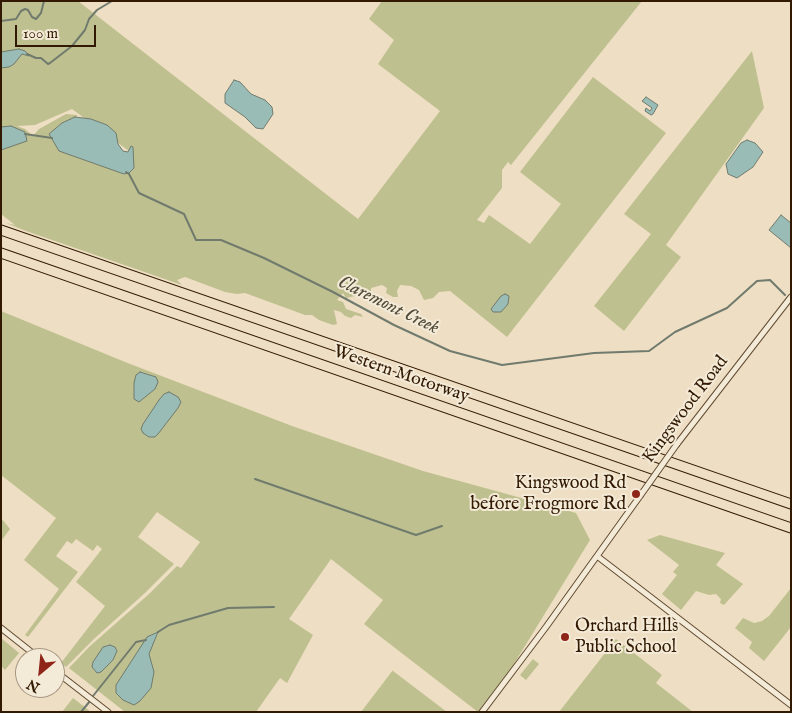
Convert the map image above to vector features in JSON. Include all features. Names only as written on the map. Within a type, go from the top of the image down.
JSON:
[{"type":"highway","name":"Western Motorway","points":[[1,230],[791,504]]},
{"type":"highway","name":"Western Motorway","points":[[1,253],[791,528]]},
{"type":"street","name":"Kingswood Road","points":[[482,712],[677,444],[791,296]]},
{"type":"street","points":[[596,556],[791,705]]},
{"type":"street","points":[[1,628],[26,648]]},
{"type":"street","points":[[65,678],[108,712]]},
{"type":"green space","points":[[1,1],[78,1],[358,219],[440,111],[378,64],[394,40],[369,19],[382,1],[642,1],[511,165],[508,162],[502,170],[502,188],[477,220],[484,223],[489,215],[530,244],[561,204],[520,172],[593,77],[666,133],[507,337],[450,291],[439,292],[433,298],[424,300],[419,290],[411,286],[400,285],[397,291],[398,297],[393,297],[386,293],[387,288],[382,285],[371,288],[371,292],[346,298],[343,293],[337,300],[343,302],[346,309],[361,314],[363,317],[355,315],[351,318],[334,310],[337,324],[333,325],[319,320],[312,315],[305,315],[245,293],[225,292],[185,277],[177,280],[182,285],[26,231],[6,223],[15,225],[1,214]],"holes":[[[72,109],[133,154],[61,132],[76,123],[77,115],[66,114],[39,129],[33,136],[25,129],[17,126],[35,125]]]},
{"type":"green space","points":[[752,51],[764,108],[666,245],[681,257],[624,331],[594,306],[651,234],[624,214]]},
{"type":"green space","points":[[1,311],[125,362],[292,426],[423,471],[576,513],[590,540],[509,672],[478,712],[364,624],[383,600],[331,559],[289,619],[313,635],[287,683],[280,678],[256,712],[125,712],[69,668],[89,647],[149,594],[177,566],[181,568],[200,542],[157,512],[138,537],[174,564],[66,667],[65,658],[105,606],[76,582],[102,549],[97,545],[93,551],[76,539],[72,544],[67,541],[56,556],[78,572],[28,637],[25,635],[59,589],[24,560],[56,518],[1,475]]},
{"type":"green space","points":[[1,518],[10,529],[1,541]]},
{"type":"green space","points":[[660,535],[725,553],[716,565],[743,584],[724,605],[720,603],[721,599],[716,594],[709,595],[696,591],[681,610],[662,594],[677,575],[673,572],[679,565],[647,540]]},
{"type":"green space","points":[[791,588],[791,627],[764,661],[749,648],[752,642],[735,628],[743,618],[754,623],[762,621],[769,616]]},
{"type":"green space","points":[[1,638],[15,650],[15,658],[5,670],[1,666]]},
{"type":"green space","points":[[616,639],[662,675],[656,683],[693,712],[559,712]]},
{"type":"green space","points":[[533,659],[539,664],[526,680],[520,675]]},
{"type":"green space","points":[[393,671],[447,712],[361,712]]},
{"type":"green space","points":[[73,698],[91,712],[62,712]]},
{"type":"water","points":[[19,49],[25,51],[29,56],[22,54],[14,64],[1,68],[1,52]]},
{"type":"water","points":[[234,80],[240,82],[251,94],[265,100],[272,107],[273,114],[263,129],[256,128],[245,117],[225,103],[225,94]]},
{"type":"water","points":[[646,97],[658,105],[651,115],[645,111],[646,108],[650,111],[652,108],[642,101]]},
{"type":"water","points":[[75,117],[91,119],[107,125],[116,133],[118,144],[123,151],[128,152],[131,146],[133,147],[134,168],[129,173],[124,174],[59,151],[49,134],[62,123]]},
{"type":"water","points":[[11,126],[25,132],[27,141],[1,150],[1,127]]},
{"type":"water","points":[[747,140],[755,143],[763,152],[753,167],[737,178],[728,174],[726,164],[741,143]]},
{"type":"water","points":[[781,215],[791,223],[791,248],[769,230]]},
{"type":"water","points":[[505,294],[509,296],[508,304],[501,312],[493,312],[491,309],[501,296]]},
{"type":"water","points":[[140,372],[156,377],[158,382],[155,389],[139,402],[134,399],[134,383],[136,375]]},
{"type":"water","points":[[169,392],[178,397],[181,402],[158,434],[155,437],[149,437],[141,429],[143,424],[159,400],[164,394]]},
{"type":"water","points":[[158,632],[149,654],[154,672],[151,688],[134,705],[123,700],[116,693],[116,685],[147,637]]},
{"type":"water","points":[[110,645],[115,647],[117,651],[113,660],[101,672],[97,673],[92,667],[93,662],[103,647]]},
{"type":"waterway","points":[[1,21],[16,19],[21,11],[25,9],[36,19],[41,13],[44,1]]},
{"type":"waterway","points":[[27,54],[41,58],[48,64],[50,63],[72,46],[85,30],[89,19],[97,10],[112,1]]},
{"type":"waterway","name":"Claremont Creek","points":[[25,134],[52,138]]},
{"type":"waterway","name":"Claremont Creek","points":[[126,172],[139,193],[184,214],[196,240],[221,240],[264,258],[394,325],[450,351],[502,365],[594,353],[649,351],[675,332],[727,308],[757,281],[770,280],[785,295]]},
{"type":"waterway","points":[[255,479],[416,535],[442,526]]},
{"type":"waterway","points":[[158,632],[169,625],[228,608],[274,607]]},
{"type":"waterway","points":[[93,696],[136,642],[146,640]]},
{"type":"waterway","points":[[81,712],[90,701]]},
{"type":"place","name":"Kingswood Rd before Frogmore Rd","points":[[636,494]]},
{"type":"place","name":"Orchard Hills Public School","points":[[565,637]]}]
